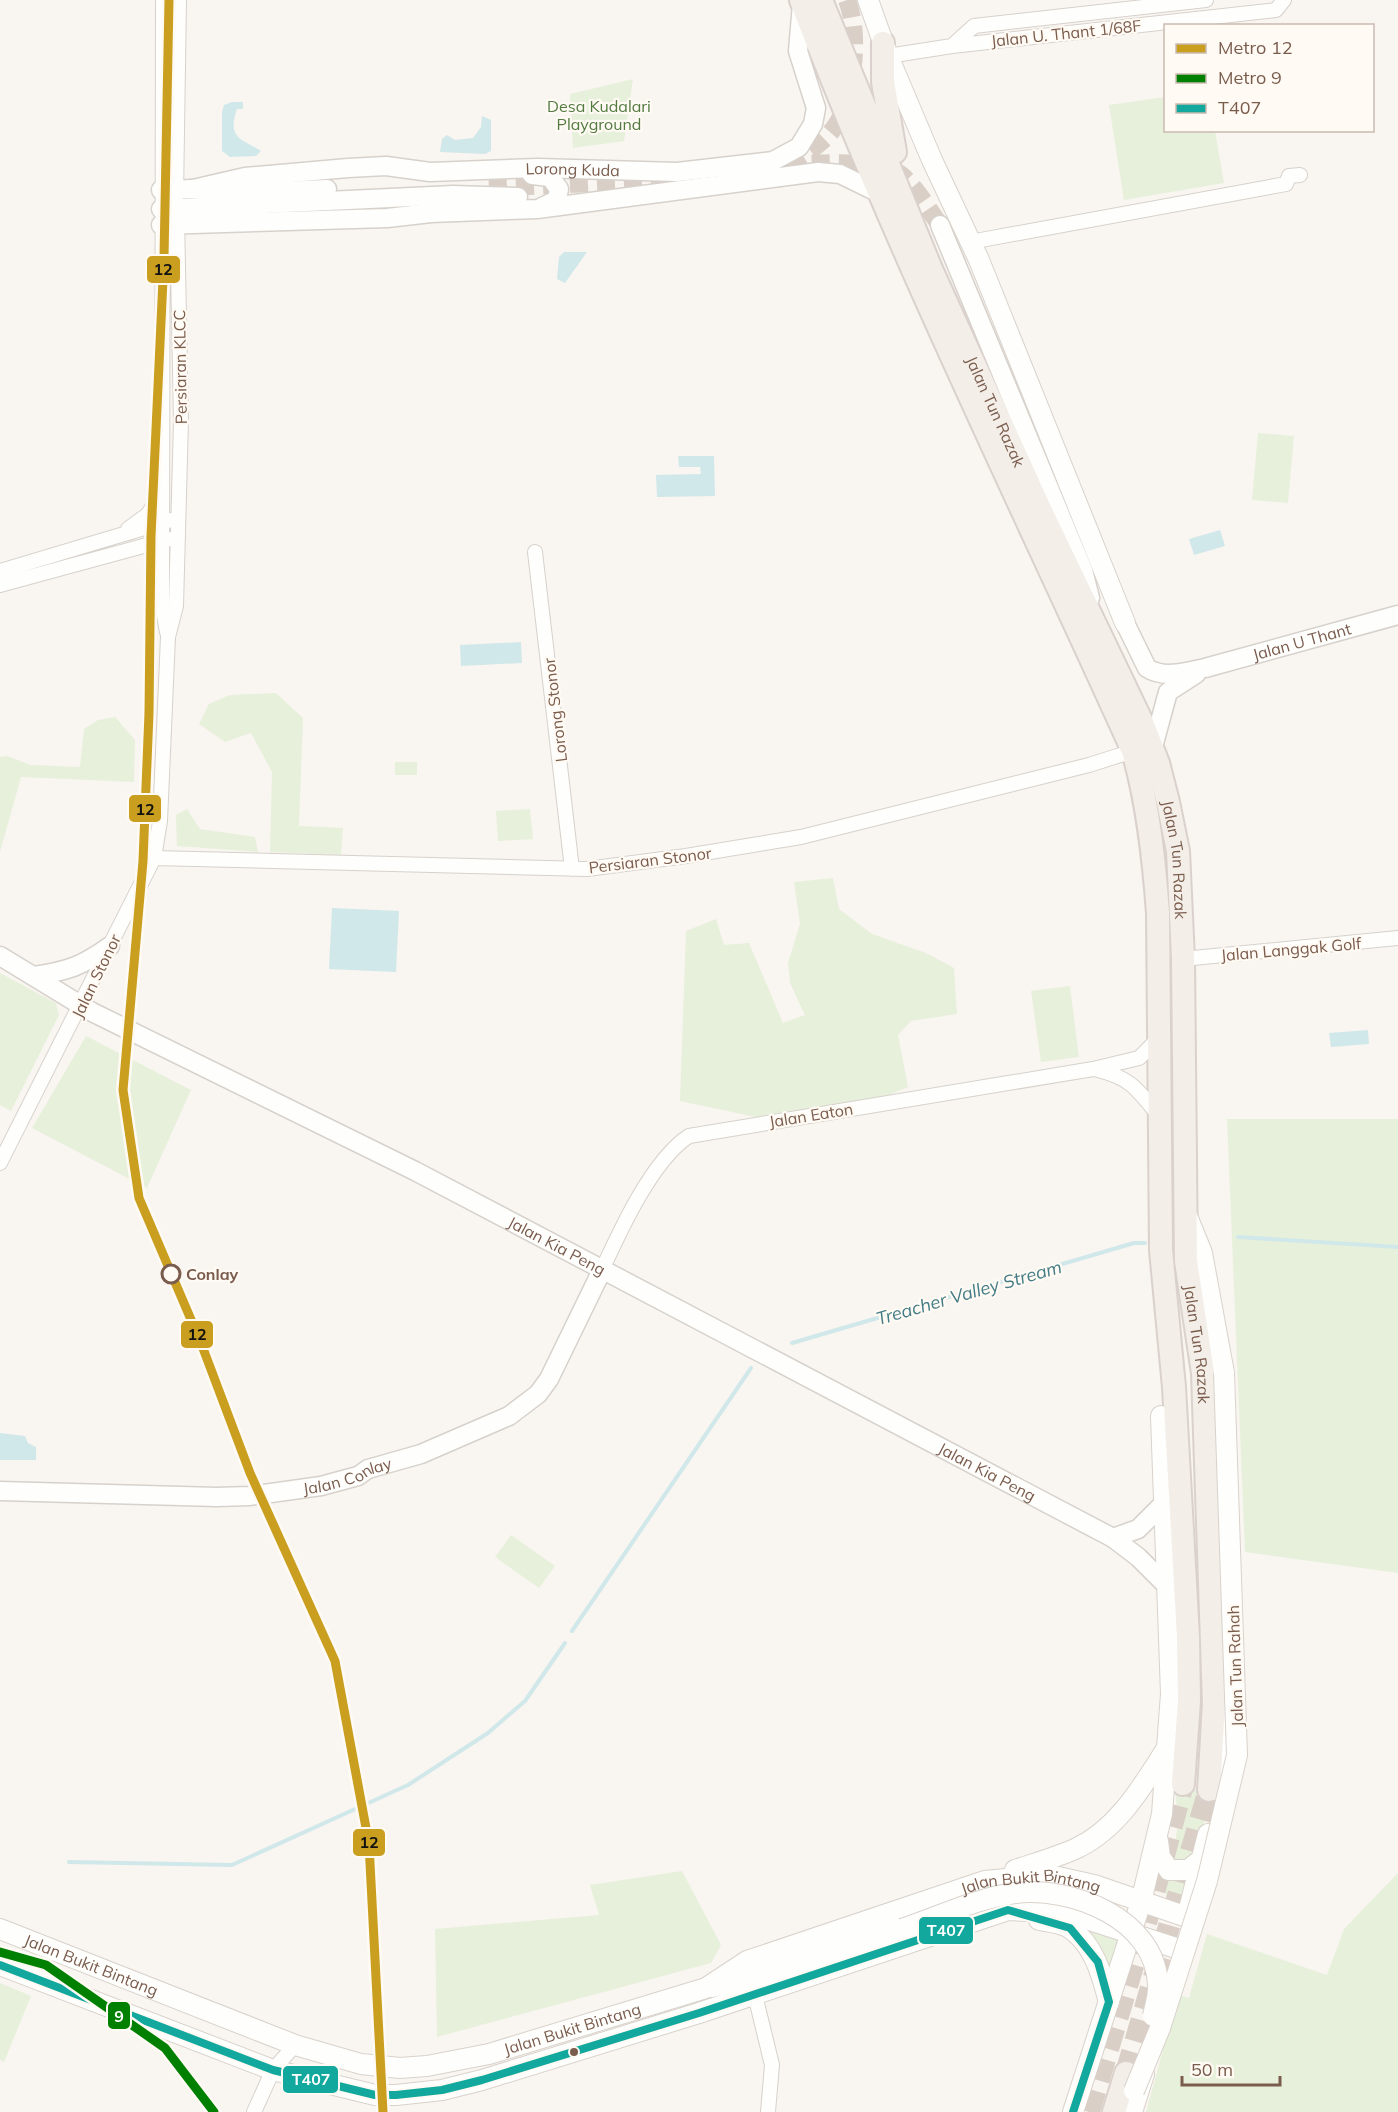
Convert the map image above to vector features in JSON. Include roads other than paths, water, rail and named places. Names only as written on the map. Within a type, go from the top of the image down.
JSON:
[{"type":"main road","points":[[868,0],[885,50],[969,242],[1125,623]]},
{"type":"main road","name":"Jalan Tun Razak","points":[[808,1],[879,193],[950,356],[1168,802],[1178,851],[1183,959],[1186,1261],[1214,1373],[1214,1703],[1209,1790]]},
{"type":"main road","name":"Jalan Tun Razak","points":[[808,1],[909,215],[1040,509],[1102,640],[1143,749],[1155,866],[1160,1037],[1162,1277],[1174,1388],[1188,1637],[1189,1701],[1183,1784]]},
{"type":"main road","points":[[885,50],[883,82],[887,119],[909,215]]},
{"type":"main road","points":[[1073,2112],[1158,1840],[1171,1694],[1161,1416],[1162,1277]]},
{"type":"main road","points":[[1132,2112],[1179,1949],[1225,1768],[1218,1418],[1213,1395],[1214,1373]]},
{"type":"main road","name":"Jalan Tun Rahah","points":[[1127,2112],[1130,2082],[1160,2028],[1207,1881],[1237,1755],[1214,1373]]},
{"type":"main road","points":[[985,1881],[1077,1848],[1096,1837],[1136,1795],[1168,1745]]},
{"type":"main road","points":[[1158,1840],[1160,1857],[1169,1870],[1188,1870],[1202,1859]]},
{"type":"main road","name":"Jalan Bukit Bintang","points":[[0,1929],[295,2045],[360,2064],[399,2068],[428,2066],[489,2054],[706,1988],[747,1961],[985,1881],[1049,1875],[1094,1885],[1187,1917]]},
{"type":"main road","points":[[706,1988],[738,1982],[1015,1893],[1044,1893],[1077,1900],[1107,1911],[1126,1922],[1153,1959],[1158,1985],[1150,2033],[1130,2082],[1114,2112]]},
{"type":"main road","points":[[1008,1910],[1070,1928],[1098,1962],[1109,2002]]},
{"type":"main road","name":"Jalan Bukit Bintang","points":[[0,1965],[273,2070],[375,2095],[442,2090],[482,2080],[754,1995],[1008,1910],[1068,1913],[1131,1931],[1179,1949]]},
{"type":"street","name":"Persiaran KLCC","points":[[163,0],[176,189]]},
{"type":"street","name":"Persiaran KLCC","points":[[162,541],[169,216],[176,189],[179,0]]},
{"type":"street","name":"Jalan U. Thant 1/68F","points":[[952,46],[974,26],[1206,0]]},
{"type":"street","name":"Jalan U. Thant 1/68F","points":[[885,50],[952,46],[1276,10],[1284,0]]},
{"type":"street","name":"Lorong Kuda","points":[[176,189],[245,177],[386,166],[430,172],[511,169],[677,172],[756,164],[786,155],[799,147],[807,136],[816,108],[798,51],[808,1]]},
{"type":"street","points":[[511,169],[525,175],[543,175],[556,182],[559,189],[557,200],[537,209]]},
{"type":"street","name":"Lorong Kuda","points":[[169,216],[387,218],[431,213],[537,209],[818,172],[840,174],[879,193]]},
{"type":"street","points":[[969,242],[1286,184],[1289,176],[1300,175]]},
{"type":"street","points":[[176,189],[240,193],[357,188],[396,192],[451,189]]},
{"type":"street","points":[[169,216],[453,195],[518,197]]},
{"type":"street","name":"Persiaran KLCC","points":[[169,216],[182,421],[178,537]]},
{"type":"street","points":[[940,225],[1083,570],[1102,640]]},
{"type":"street","points":[[116,536],[147,515],[164,492]]},
{"type":"street","points":[[0,571],[179,518]]},
{"type":"street","points":[[0,585],[178,537]]},
{"type":"street","name":"Jalan Stonor","points":[[0,1163],[154,858],[160,821],[168,637],[176,606],[178,537]]},
{"type":"street","name":"Jalan Stonor","points":[[162,541],[162,604],[168,637]]},
{"type":"street","name":"Lorong Stonor","points":[[535,552],[572,869]]},
{"type":"street","name":"Jalan U Thant","points":[[1125,623],[1142,661],[1153,671],[1173,674],[1205,668],[1398,615]]},
{"type":"street","name":"Jalan U Thant","points":[[1143,749],[1168,692],[1177,684],[1205,668]]},
{"type":"street","name":"Persiaran Stonor","points":[[154,858],[572,869],[686,856],[801,837],[1089,765],[1143,749]]},
{"type":"street","name":"Jalan Langgak Golf","points":[[1183,959],[1398,938]]},
{"type":"street","points":[[34,976],[71,970],[84,965],[110,946]]},
{"type":"street","name":"Jalan Kia Peng","points":[[0,956],[82,1004],[421,1174],[1113,1538],[1138,1557],[1168,1587]]},
{"type":"street","name":"Jalan Eaton","points":[[602,1270],[633,1206],[657,1169],[689,1136],[1093,1069],[1139,1058],[1160,1037]]},
{"type":"street","name":"Jalan Eaton","points":[[1093,1069],[1124,1077],[1137,1089],[1160,1119]]},
{"type":"street","name":"Jalan Conlay","points":[[0,1491],[249,1496],[321,1486],[358,1476],[368,1468],[421,1454],[509,1416],[538,1394],[549,1379],[602,1270]]},
{"type":"street","points":[[1113,1538],[1138,1529],[1164,1503]]},
{"type":"street","points":[[754,1995],[772,2065],[768,2112]]},
{"type":"street","points":[[254,2112],[273,2070],[295,2045]]},
{"type":"water","points":[[243,102],[243,109],[237,109],[234,119],[235,133],[243,141],[261,151],[256,156],[230,157],[222,151],[222,112],[224,105]]},
{"type":"water","points":[[482,116],[491,120],[491,151],[485,154],[440,152],[442,139],[447,135],[455,140],[473,138],[481,127]]},
{"type":"water","points":[[564,252],[587,252],[565,283],[557,279],[559,257]]},
{"type":"water","points":[[678,456],[714,456],[715,496],[657,497],[656,475],[701,474],[700,467],[679,467]]},
{"type":"water","points":[[1220,530],[1225,546],[1194,555],[1189,539]]},
{"type":"water","points":[[521,642],[522,663],[461,666],[460,645]]},
{"type":"water","points":[[332,908],[399,911],[396,972],[329,969]]},
{"type":"water","points":[[1368,1030],[1369,1044],[1331,1047],[1329,1033]]},
{"type":"water","points":[[0,1433],[25,1436],[28,1443],[36,1447],[36,1460],[0,1460]]},
{"type":"waterway","name":"Treacher Valley Stream","points":[[1238,1237],[1398,1247]]},
{"type":"waterway","name":"Treacher Valley Stream","points":[[792,1343],[1134,1243],[1145,1243]]},
{"type":"waterway","name":"Treacher Valley Stream","points":[[572,1631],[751,1368]]},
{"type":"waterway","name":"Treacher Valley Stream","points":[[69,1862],[232,1865],[408,1785],[488,1733],[525,1701],[565,1643]]},
{"type":"tunnel","points":[[847,0],[854,37],[852,75]]},
{"type":"tunnel","points":[[787,164],[807,153],[831,132],[838,123],[846,102]]},
{"type":"tunnel","points":[[758,169],[831,163],[871,165],[888,169],[900,174],[911,185],[940,225]]},
{"type":"tunnel","points":[[489,188],[692,178]]},
{"type":"tunnel","points":[[1089,2112],[1146,1923],[1183,1784]]},
{"type":"tunnel","points":[[1126,2073],[1209,1790]]},
{"type":"metro line","name":"12","points":[[169,0],[164,258],[151,536],[149,713],[143,861],[123,1090],[139,1198],[201,1343],[250,1473],[335,1661],[369,1844],[383,2112]]},
{"type":"metro line","name":"9","points":[[0,1952],[46,1965],[165,2048],[214,2112]]},
{"type":"place","name":"Conlay","points":[[171,1274]]},
{"type":"park label","name":"Desa Kudalari Playground","points":[[599,115]]}]
